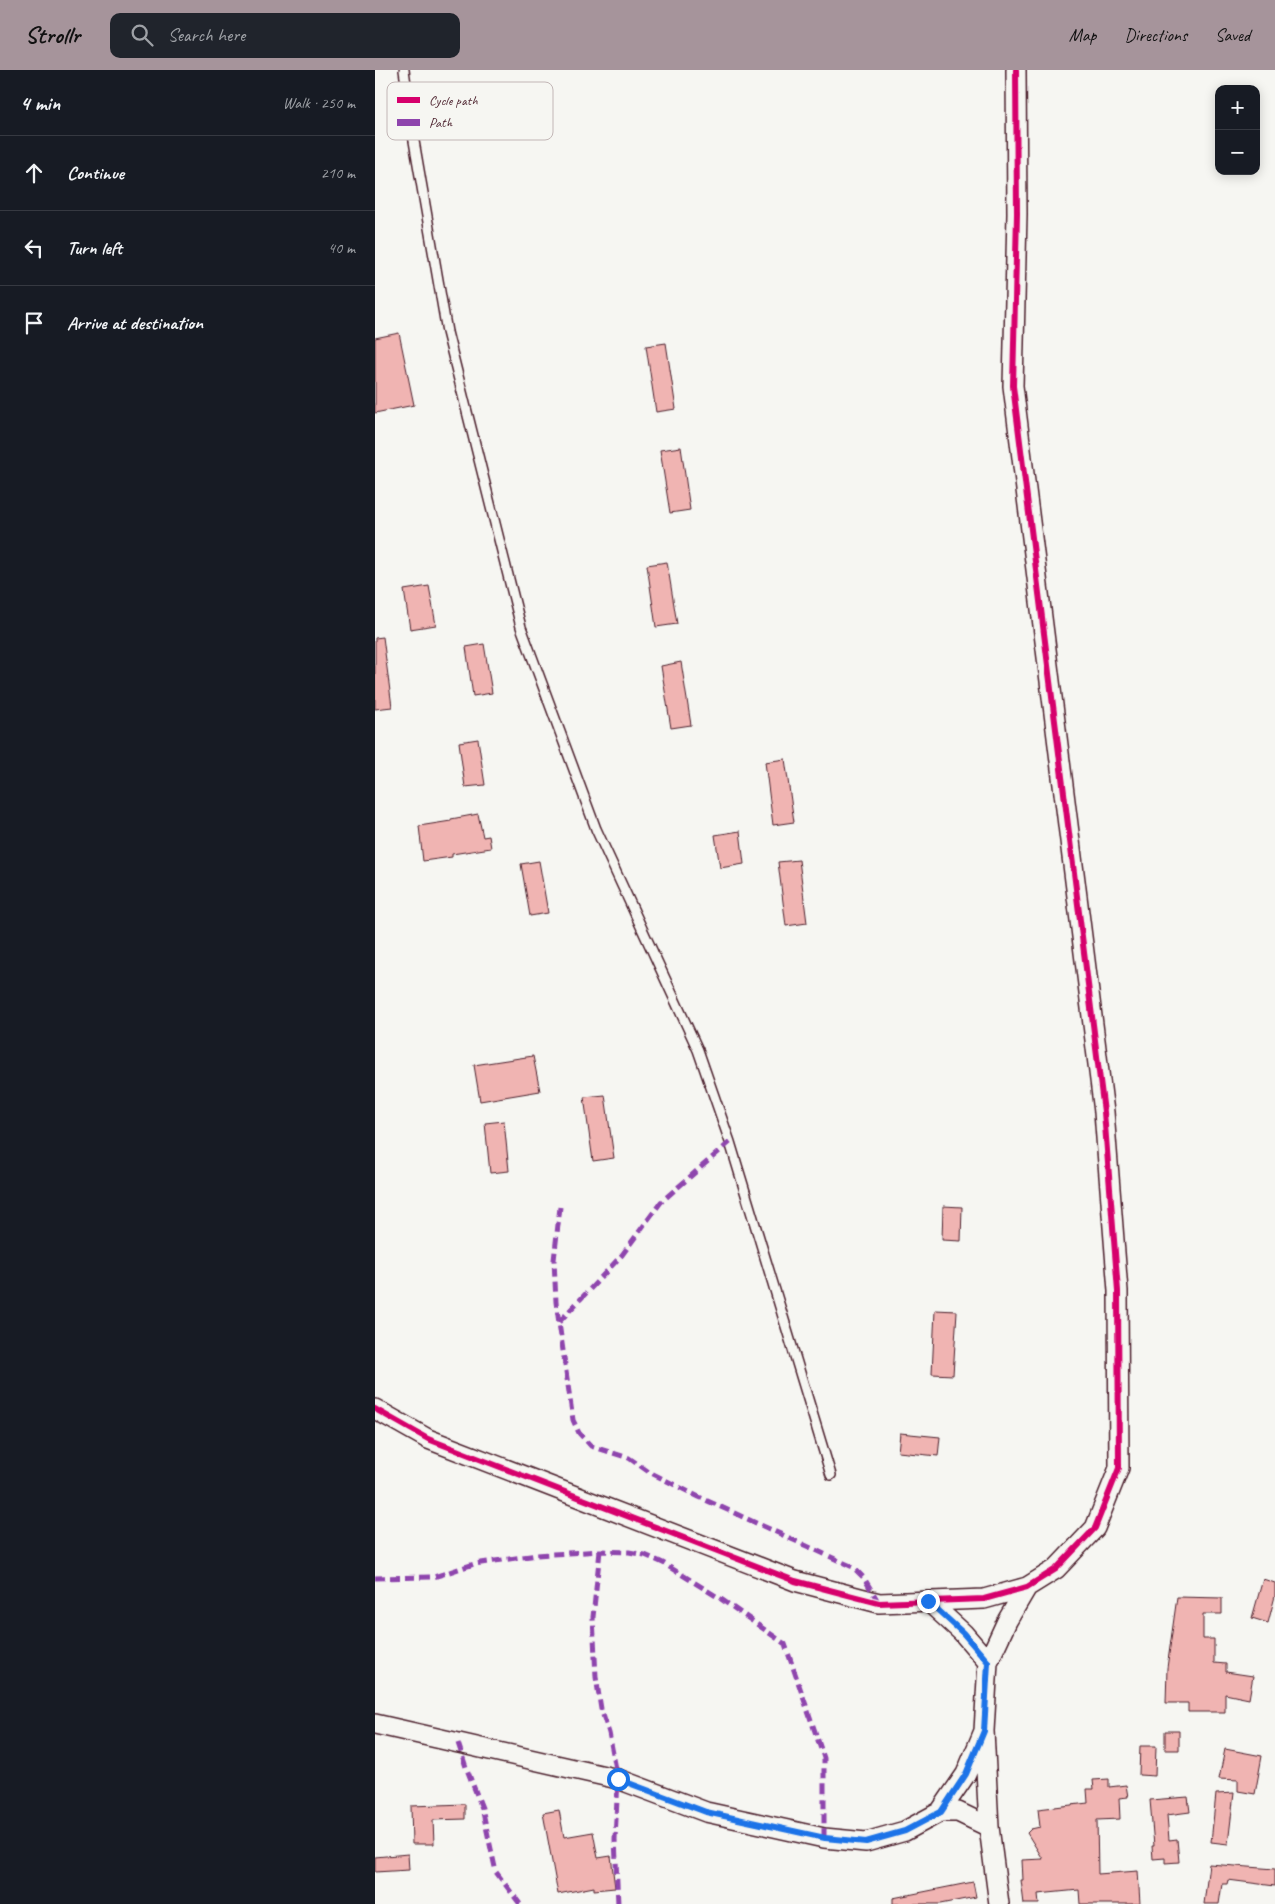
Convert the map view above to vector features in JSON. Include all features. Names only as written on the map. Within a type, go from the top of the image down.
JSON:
[{"type":"street","points":[[375,1409],[428,1439],[795,1581],[879,1603],[984,1599],[1027,1587],[1056,1569],[1095,1528],[1119,1468],[1117,1291],[1104,1112],[1013,386],[1017,214],[1017,70]]},
{"type":"street","points":[[999,1904],[989,1827],[984,1731],[988,1662],[1007,1622],[1027,1587]]},
{"type":"street","points":[[928,1601],[963,1633],[988,1662]]},
{"type":"street","points":[[375,1724],[618,1779],[706,1812],[825,1838],[866,1842],[905,1831],[941,1812],[957,1812],[989,1827]]},
{"type":"street","points":[[941,1812],[966,1774],[984,1731]]},
{"type":"lane","points":[[414,140],[447,332],[521,627],[596,829],[698,1050],[730,1142],[831,1475]]},
{"type":"building","points":[[399,333],[414,405],[375,413],[375,338]]},
{"type":"building","points":[[666,343],[676,409],[656,412],[646,346]]},
{"type":"building","points":[[681,447],[690,510],[670,513],[660,450]]},
{"type":"building","points":[[667,562],[677,624],[656,627],[647,565]]},
{"type":"building","points":[[429,586],[436,625],[410,629],[404,590]]},
{"type":"building","points":[[383,637],[392,707],[375,709],[375,638]]},
{"type":"building","points":[[484,644],[492,693],[473,696],[466,647]]},
{"type":"building","points":[[681,662],[691,725],[671,728],[661,666]]},
{"type":"building","points":[[478,739],[485,785],[465,787],[459,742]]},
{"type":"building","points":[[785,759],[794,822],[773,825],[765,762]]},
{"type":"building","points":[[478,814],[483,837],[489,836],[491,848],[452,854],[452,857],[423,861],[419,826]]},
{"type":"building","points":[[740,831],[744,864],[720,868],[715,835]]},
{"type":"building","points":[[799,860],[807,923],[786,926],[778,862]]},
{"type":"building","points":[[539,861],[548,913],[530,916],[521,864]]},
{"type":"building","points":[[533,1056],[540,1091],[480,1101],[474,1065]]},
{"type":"building","points":[[605,1095],[614,1158],[593,1161],[584,1097]]},
{"type":"building","points":[[504,1121],[509,1171],[490,1173],[485,1123]]},
{"type":"building","points":[[943,1206],[962,1207],[961,1241],[942,1240]]},
{"type":"building","points":[[935,1310],[957,1311],[953,1375],[932,1374]]},
{"type":"building","points":[[900,1433],[940,1437],[938,1456],[898,1452]]},
{"type":"building","points":[[1263,1579],[1275,1583],[1275,1596],[1268,1623],[1252,1618]]},
{"type":"building","points":[[1177,1597],[1222,1598],[1222,1614],[1203,1614],[1203,1639],[1214,1639],[1214,1663],[1226,1664],[1226,1672],[1253,1676],[1249,1699],[1225,1694],[1225,1712],[1188,1712],[1188,1703],[1166,1703],[1167,1668]]},
{"type":"building","points":[[1165,1731],[1179,1731],[1179,1750],[1165,1750]]},
{"type":"building","points":[[1140,1746],[1156,1746],[1155,1776],[1139,1775]]},
{"type":"building","points":[[1225,1749],[1262,1756],[1255,1794],[1238,1791],[1238,1780],[1219,1779]]},
{"type":"building","points":[[1109,1779],[1109,1787],[1126,1785],[1128,1797],[1119,1798],[1120,1819],[1097,1820],[1098,1874],[1138,1871],[1140,1904],[1080,1904],[1079,1890],[1038,1894],[1039,1904],[1024,1904],[1021,1880],[1023,1880],[1022,1860],[1043,1859],[1027,1833],[1031,1829],[1040,1827],[1038,1809],[1088,1803],[1087,1789],[1094,1789],[1093,1780]]},
{"type":"building","points":[[1234,1793],[1228,1844],[1211,1842],[1216,1794]]},
{"type":"building","points":[[1188,1797],[1190,1812],[1167,1815],[1169,1840],[1177,1839],[1179,1862],[1165,1863],[1165,1858],[1153,1859],[1152,1846],[1154,1846],[1150,1800]]},
{"type":"building","points":[[465,1804],[465,1819],[433,1820],[434,1844],[412,1844],[411,1806]]},
{"type":"building","points":[[559,1810],[564,1837],[593,1832],[598,1858],[611,1856],[615,1888],[594,1890],[594,1887],[558,1894],[543,1813]]},
{"type":"building","points":[[408,1854],[409,1870],[375,1872],[375,1857]]},
{"type":"building","points":[[1209,1864],[1275,1869],[1275,1886],[1228,1880],[1227,1884],[1222,1884],[1219,1904],[1204,1904]]},
{"type":"building","points":[[973,1882],[976,1897],[940,1904],[893,1904],[893,1898]]},
{"type":"marked path","points":[[559,1322],[622,1255],[661,1202],[730,1142]]},
{"type":"marked path","points":[[560,1207],[554,1260],[556,1302],[573,1420],[579,1433],[591,1446],[629,1458],[649,1472],[699,1497],[853,1567],[864,1578],[879,1603]]},
{"type":"marked path","points":[[600,1551],[593,1617],[596,1677],[601,1709],[609,1733],[618,1779],[615,1839],[618,1904]]},
{"type":"marked path","points":[[375,1578],[434,1577],[474,1564],[537,1555],[600,1551],[629,1552],[645,1555],[663,1563],[721,1599],[785,1644],[824,1758],[824,1838]]},
{"type":"marked path","points":[[458,1743],[482,1808],[496,1872],[520,1904]]},
{"type":"cycle path","points":[[375,1409],[428,1439],[795,1581],[879,1603],[984,1599],[1027,1587],[1056,1569],[1095,1528],[1119,1468],[1118,1291],[1104,1112],[1013,386],[1017,214],[1016,70]]},
{"type":"route","points":[[618,1779],[706,1812],[825,1838],[866,1842],[905,1831],[941,1812],[966,1774],[984,1731],[988,1662],[963,1633],[928,1601]]}]
